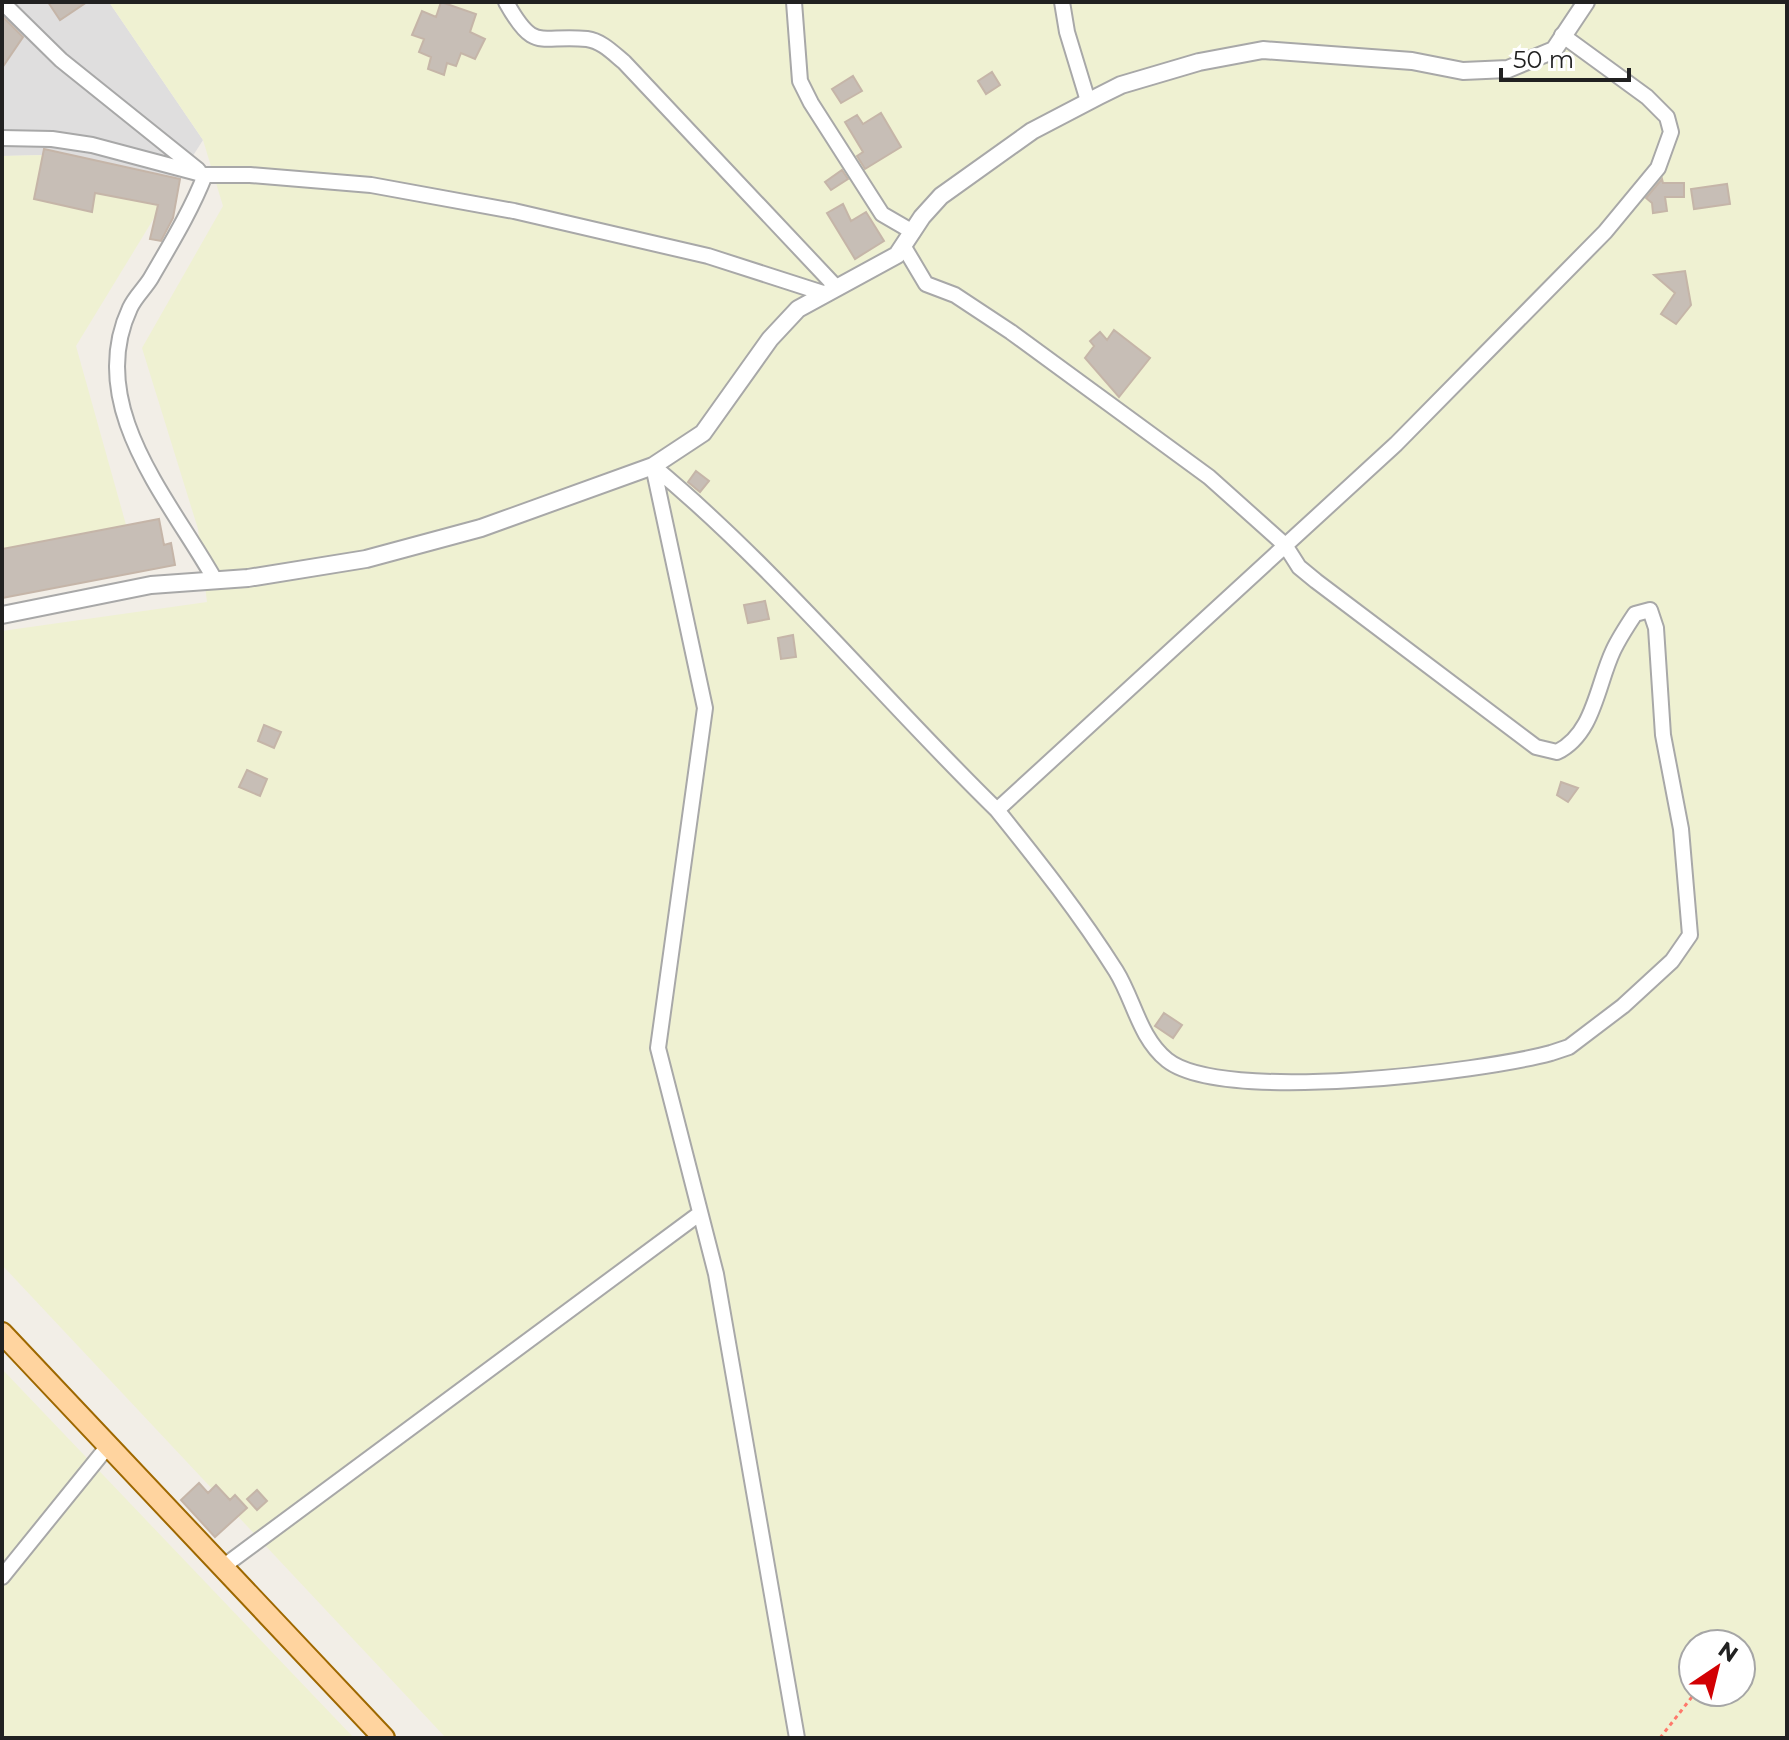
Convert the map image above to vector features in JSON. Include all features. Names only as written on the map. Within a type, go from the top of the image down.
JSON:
[{"type":"main road","points":[[2,1333],[384,1738]]},
{"type":"street","points":[[2,2],[61,60],[205,175]]},
{"type":"street","points":[[506,2],[519,26],[536,39],[589,39],[624,62],[830,290]]},
{"type":"street","points":[[794,2],[800,81],[811,103],[882,214],[913,232]]},
{"type":"street","points":[[1062,2],[1088,101]]},
{"type":"street","points":[[2,615],[136,587],[215,580],[366,559],[481,528],[653,466],[703,433],[781,326],[807,301],[881,265],[904,247],[941,196],[1032,131],[1088,101],[1121,85],[1238,52],[1263,50],[1412,61],[1463,71],[1508,69],[1554,50],[1586,2]]},
{"type":"street","points":[[997,810],[1396,444],[1538,303],[1605,232],[1658,168],[1671,132],[1667,117],[1647,97],[1562,35]]},
{"type":"street","points":[[2,138],[52,139],[92,145],[205,175],[250,175],[371,185],[514,211],[708,256],[830,290]]},
{"type":"street","points":[[205,175],[195,201],[130,308],[120,343],[116,379],[128,424],[147,472],[215,580]]},
{"type":"street","points":[[653,466],[685,493],[820,626],[926,742],[997,810],[1082,918],[1123,982],[1155,1048],[1168,1060],[1194,1074],[1219,1079],[1297,1080],[1434,1073],[1517,1061],[1569,1047],[1646,986],[1672,961],[1690,935],[1681,829],[1663,735],[1656,628],[1650,610],[1635,614],[1623,632],[1586,724],[1575,741],[1557,752],[1547,750],[1521,737],[1299,567],[1285,545],[1209,477],[1090,388],[955,295],[926,284],[904,247]]},
{"type":"street","points":[[653,466],[705,708],[658,1048],[716,1274],[797,1738]]},
{"type":"street","points":[[224,1566],[699,1214]]},
{"type":"street","points":[[2,1577],[108,1446]]},
{"type":"path","points":[[1660,1738],[1683,1708]]},
{"type":"shaded area","points":[[2,2],[109,2],[203,140],[173,187],[47,155],[2,156]]},
{"type":"green space","points":[[109,2],[1787,2],[1787,1738],[446,1738],[2,1265],[2,631],[207,602],[198,529],[142,348],[223,206],[203,140]]},
{"type":"green space","points":[[47,155],[173,187],[76,346],[128,532],[2,554],[2,156]]},
{"type":"green space","points":[[2,1369],[354,1738],[2,1738]]},
{"type":"building","points":[[48,2],[87,2],[60,20]]},
{"type":"building","points":[[441,2],[476,14],[470,32],[485,39],[475,59],[461,53],[456,66],[447,63],[444,75],[428,69],[431,57],[419,52],[424,39],[412,35],[422,11],[436,17]]},
{"type":"building","points":[[2,16],[23,37],[2,68]]},
{"type":"building","points":[[992,72],[1000,85],[986,94],[978,81]]},
{"type":"building","points":[[853,76],[862,91],[841,103],[832,89]]},
{"type":"building","points":[[881,113],[901,147],[865,169],[857,156],[863,152],[845,122],[857,115],[863,124]]},
{"type":"building","points":[[44,149],[180,179],[173,218],[161,241],[150,239],[158,205],[95,193],[92,212],[34,199]]},
{"type":"building","points":[[842,170],[848,179],[831,190],[825,182]]},
{"type":"building","points":[[1662,179],[1663,183],[1684,183],[1684,197],[1665,197],[1667,211],[1653,213],[1652,203],[1646,198]]},
{"type":"building","points":[[1727,184],[1730,204],[1694,209],[1691,189]]},
{"type":"building","points":[[843,204],[851,221],[866,212],[884,241],[855,259],[827,213]]},
{"type":"building","points":[[1685,271],[1691,305],[1676,324],[1661,314],[1675,293],[1654,275]]},
{"type":"building","points":[[1114,330],[1150,358],[1119,397],[1085,358],[1094,346],[1090,341],[1100,332],[1107,340]]},
{"type":"building","points":[[696,471],[709,481],[700,492],[688,482]]},
{"type":"building","points":[[159,519],[164,545],[171,543],[175,565],[2,598],[2,549]]},
{"type":"building","points":[[765,601],[769,619],[748,623],[744,605]]},
{"type":"building","points":[[793,635],[796,657],[781,659],[778,638]]},
{"type":"building","points":[[264,725],[281,732],[274,748],[258,741]]},
{"type":"building","points":[[247,770],[267,779],[260,796],[239,787]]},
{"type":"building","points":[[1561,782],[1578,788],[1568,802],[1557,795]]},
{"type":"building","points":[[1164,1013],[1182,1025],[1173,1038],[1155,1026]]},
{"type":"building","points":[[199,1483],[208,1493],[216,1485],[230,1500],[235,1495],[247,1508],[215,1537],[181,1500]]},
{"type":"building","points":[[257,1490],[267,1501],[257,1510],[247,1499]]}]
